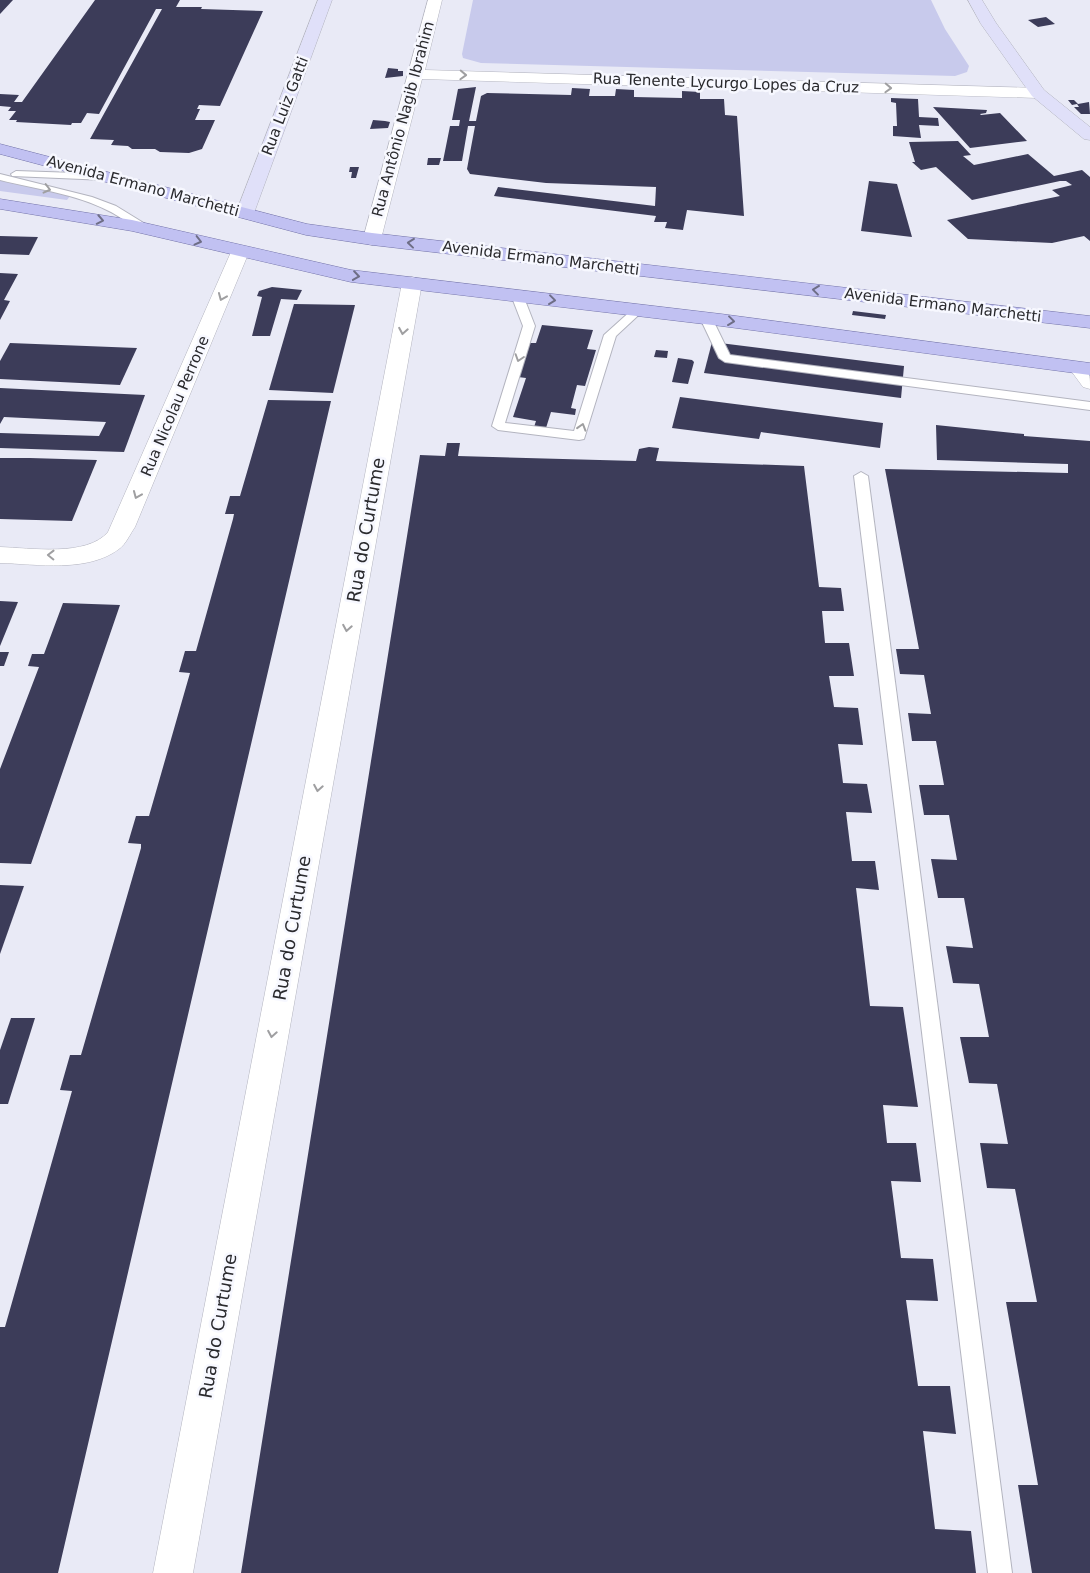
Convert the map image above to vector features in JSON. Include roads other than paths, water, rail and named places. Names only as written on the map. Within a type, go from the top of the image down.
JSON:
[{"type":"main road","name":"Avenida Ermano Marchetti","points":[[0,149],[306,229],[372,239],[1090,322]]},
{"type":"main road","points":[[0,204],[82,216],[150,230],[291,265],[334,273],[706,318],[1086,373]]},
{"type":"street","name":"Rua Luiz Gatti","points":[[245,212],[325,0]]},
{"type":"street","name":"Rua Antônio Nagib Ibrahim","points":[[372,239],[434,0]]},
{"type":"street","points":[[975,0],[989,24],[1038,93],[1090,135]]},
{"type":"street","name":"Rua Tenente Lycurgo Lopes da Cruz","points":[[414,74],[1038,93]]},
{"type":"street","name":"Rua Nicolau Perrone","points":[[0,555],[83,556],[99,551],[112,543],[123,527],[240,252]]},
{"type":"street","name":"Rua do Curtume","points":[[173,1573],[412,283]]},
{"type":"lane","points":[[0,175],[108,177]]},
{"type":"lane","points":[[0,175],[88,199],[112,208],[150,230]]},
{"type":"lane","points":[[517,295],[529,326],[498,426],[579,436],[610,336],[638,310]]},
{"type":"lane","points":[[706,318],[725,358],[1090,406]]},
{"type":"lane","points":[[861,476],[1000,1573]]}]
